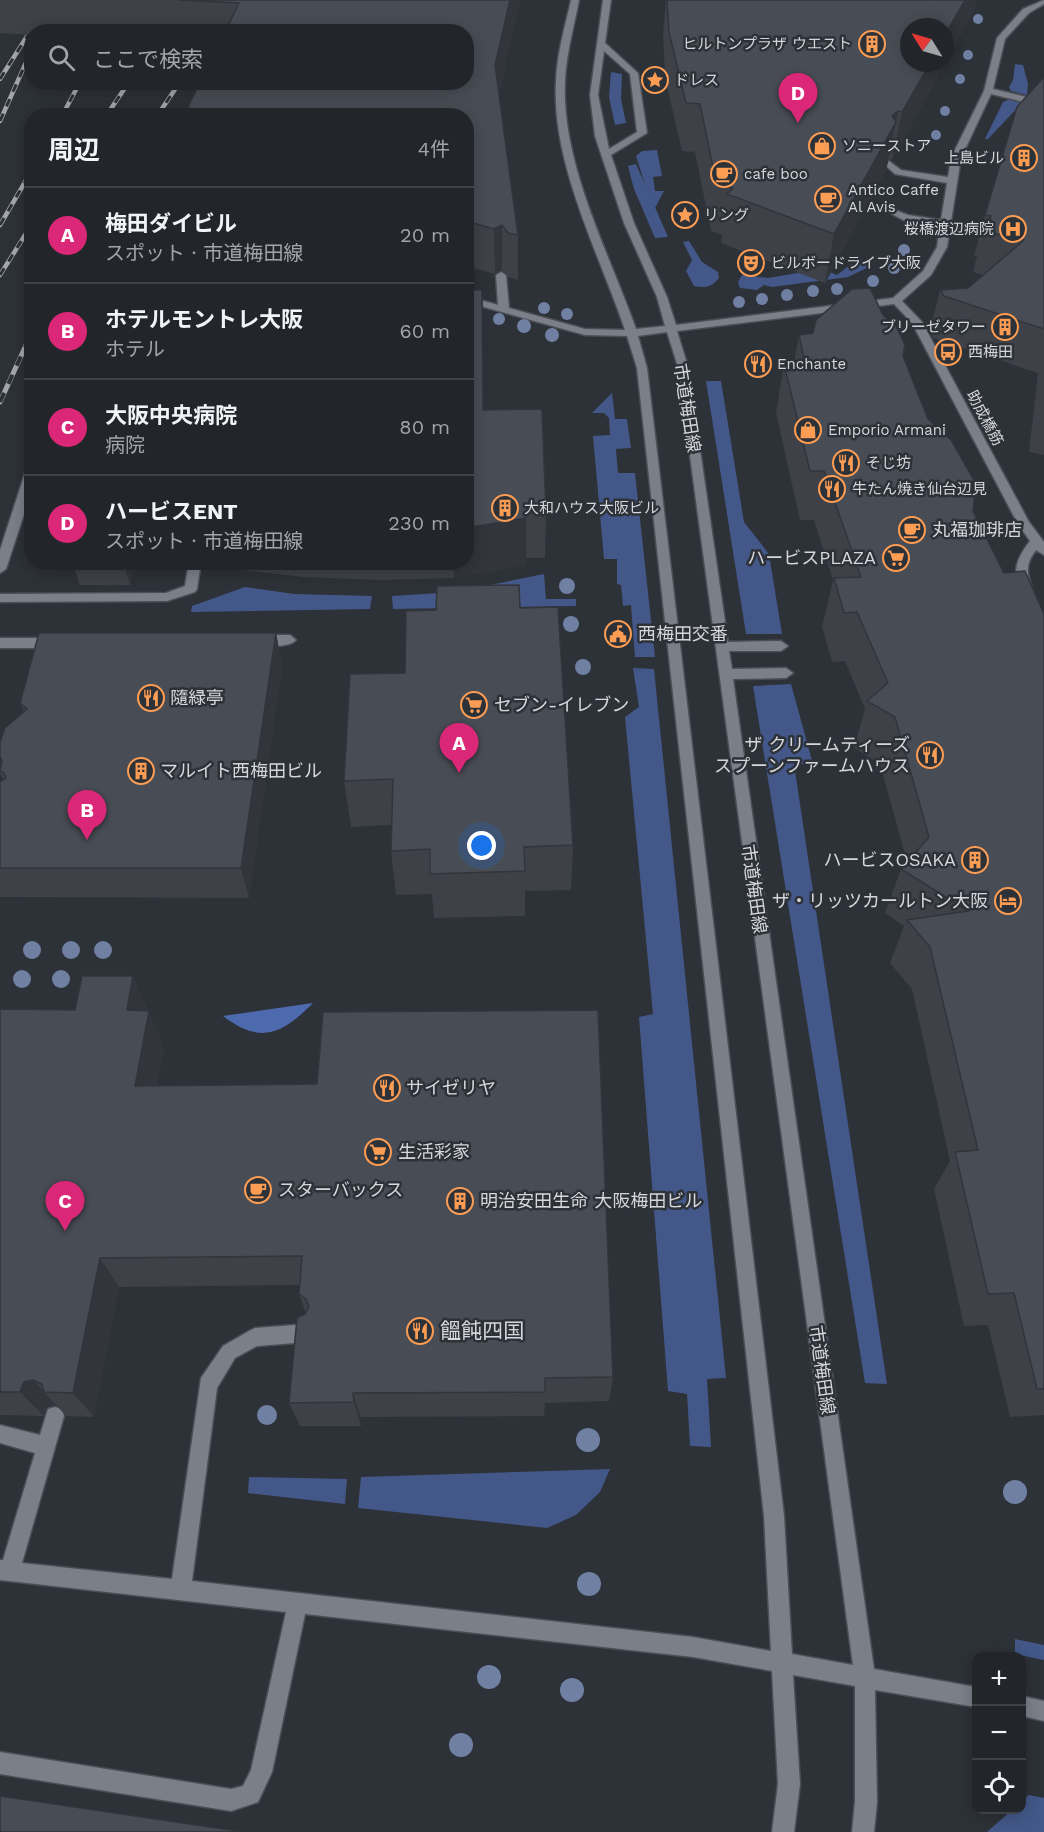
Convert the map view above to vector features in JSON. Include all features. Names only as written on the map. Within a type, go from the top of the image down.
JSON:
[{"type":"street","points":[[575,0],[560,88],[564,137],[584,211],[623,302],[633,333],[644,385],[774,1516],[789,1784],[783,1832]]},
{"type":"street","name":"市道梅田線","points":[[607,0],[594,95],[605,155],[629,223],[662,297],[683,368],[865,1678],[866,1802],[863,1832]]},
{"type":"street","points":[[474,301],[585,332],[633,333],[896,301],[912,289],[927,273],[942,247],[956,158],[988,90],[1001,38],[1026,11],[1044,1]]},
{"type":"street","points":[[600,43],[634,73],[642,133],[605,155]]},
{"type":"street","points":[[988,90],[1044,104]]},
{"type":"street","points":[[889,164],[898,172],[953,181]]},
{"type":"street","points":[[895,213],[906,218],[947,225]]},
{"type":"street","points":[[501,275],[504,309]]},
{"type":"street","name":"助成橋筋","points":[[896,301],[917,322],[1040,547]]},
{"type":"street","points":[[0,569],[24,495]]},
{"type":"street","points":[[1032,602],[1019,574],[1022,558],[1040,547]]},
{"type":"street","points":[[0,598],[167,597],[191,589],[194,570]]},
{"type":"street","points":[[243,640],[290,640]]},
{"type":"street","points":[[0,644],[66,643]]},
{"type":"street","points":[[721,647],[782,646]]},
{"type":"street","points":[[724,674],[786,673]]},
{"type":"street","points":[[181,1589],[208,1385],[229,1352],[255,1337],[308,1333]]},
{"type":"street","points":[[55,1416],[5,1570],[693,1647],[783,1665],[972,1696]]},
{"type":"street","points":[[0,1434],[46,1446]]},
{"type":"street","points":[[0,1763],[231,1800],[250,1794],[261,1772],[298,1602]]},
{"type":"street","points":[[1026,1707],[1044,1711]]},
{"type":"shaded area","points":[[1015,64],[1023,65],[1028,84],[1027,95],[1011,91],[1009,87],[1013,80]]},
{"type":"shaded area","points":[[611,72],[622,74],[621,99],[626,123],[615,125],[609,97]]},
{"type":"shaded area","points":[[1010,99],[1023,102],[988,139],[985,139],[1003,102]]},
{"type":"shaded area","points":[[657,150],[662,176],[653,177],[655,191],[664,191],[655,208],[636,156],[642,151]]},
{"type":"shaded area","points":[[636,164],[668,237],[655,238],[634,189],[628,166]]},
{"type":"shaded area","points":[[689,241],[702,262],[718,272],[719,278],[710,285],[694,286],[686,271],[692,260],[683,242]]},
{"type":"shaded area","points":[[859,258],[873,265],[848,277],[772,287],[764,285],[757,290],[740,288],[738,282],[742,275],[768,278],[822,269],[837,275]]},
{"type":"shaded area","points":[[706,381],[721,381],[744,522],[769,554],[782,634],[746,634]]},
{"type":"shaded area","points":[[612,393],[615,419],[627,419],[631,448],[616,449],[618,473],[635,473],[655,657],[635,657],[631,605],[623,606],[621,585],[617,584],[617,559],[604,559],[593,436],[610,435],[609,418],[604,413],[592,413]]},
{"type":"shaded area","points":[[544,574],[546,599],[576,599],[576,606],[393,609],[392,596],[455,592]]},
{"type":"shaded area","points":[[245,587],[294,594],[372,596],[370,609],[191,612],[192,606]]},
{"type":"shaded area","points":[[633,668],[654,669],[726,1378],[707,1379],[711,1447],[690,1446],[687,1394],[668,1391],[639,1017],[653,1014],[625,717],[639,707]]},
{"type":"shaded area","points":[[791,684],[813,764],[794,764],[887,1384],[865,1383],[753,686]]},
{"type":"shaded area","points":[[313,1003],[291,1022],[271,1032],[249,1031],[223,1016]]},
{"type":"shaded area","points":[[610,1469],[600,1492],[576,1515],[547,1528],[358,1508],[361,1477]]},
{"type":"shaded area","points":[[249,1477],[347,1479],[345,1504],[248,1493]]},
{"type":"shaded area","points":[[1015,1639],[1044,1645],[1044,1660],[1026,1656],[1026,1652],[1015,1652]]},
{"type":"shaded area","points":[[1029,1795],[1044,1798],[1044,1832],[987,1832],[1007,1814],[1026,1814],[1026,1798]]},
{"type":"building","points":[[179,0],[510,0],[495,65],[518,235],[508,233],[502,225],[494,229],[474,223],[474,108],[188,108],[196,90],[474,90],[474,24],[229,24],[239,3]]},
{"type":"building","points":[[667,0],[965,0],[954,19],[900,18],[900,72],[925,72],[902,112],[898,111],[892,116],[896,122],[834,234],[727,194],[733,188],[716,182],[700,104],[686,103],[669,32]]},
{"type":"building","points":[[1044,77],[1044,329],[944,296],[940,290],[968,288],[1024,240],[984,231],[991,216],[985,215],[1017,107]]},
{"type":"building","name":"ハービスOSAKA","points":[[870,288],[883,315],[896,326],[905,345],[903,356],[928,419],[951,440],[976,484],[973,511],[1004,573],[1025,571],[1044,614],[1044,1389],[1037,1389],[1014,1293],[988,1294],[955,1152],[978,1150],[930,947],[907,920],[968,911],[901,869],[929,837],[895,717],[867,701],[888,683],[857,612],[844,613],[834,578],[861,577],[824,471],[810,471],[784,364],[805,363],[799,335],[813,333],[816,320],[852,289]]},
{"type":"building","points":[[474,290],[482,290],[483,410],[542,409],[546,511],[526,511],[526,518],[474,527]]},
{"type":"building","points":[[519,585],[520,608],[558,607],[573,845],[524,847],[525,871],[430,874],[430,849],[391,851],[393,779],[344,781],[350,674],[405,673],[406,611],[436,610],[437,586]]},
{"type":"building","name":"マルイト西梅田ビル","points":[[39,633],[276,633],[241,868],[0,868],[0,782],[6,778],[0,771],[2,761],[0,742],[5,728],[27,709],[20,703]]},
{"type":"building","points":[[82,976],[133,976],[127,1010],[149,1011],[135,1086],[317,1084],[323,1012],[598,1010],[613,1377],[545,1378],[545,1392],[353,1393],[354,1402],[289,1403],[297,1318],[305,1314],[309,1307],[306,1299],[299,1294],[302,1256],[100,1258],[73,1393],[44,1392],[42,1384],[33,1380],[24,1382],[20,1392],[0,1392],[0,1009],[75,1010]]},
{"type":"building","points":[[0,1796],[244,1832],[0,1832]]},
{"type":"railway","points":[[35,24],[50,0]]},
{"type":"railway","points":[[0,79],[24,41]]},
{"type":"railway","points":[[0,121],[24,67]]},
{"type":"railway","points":[[66,108],[76,90]]},
{"type":"railway","points":[[111,108],[124,90]]},
{"type":"railway","points":[[162,108],[175,90]]},
{"type":"railway","points":[[0,225],[24,184]]},
{"type":"railway","points":[[0,275],[24,237]]},
{"type":"railway","points":[[0,402],[24,350]]},
{"type":"place","name":"ヒルトンプラザ ウエスト","points":[[872,44]]},
{"type":"place","name":"ドレス","points":[[655,80]]},
{"type":"place","name":"ハービスENT","points":[[798,123]]},
{"type":"place","name":"ソニーストア","points":[[822,146]]},
{"type":"place","name":"上島ビル","points":[[1024,158]]},
{"type":"place","name":"cafe boo","points":[[724,174]]},
{"type":"place","name":"Antico Caffe Al Avis","points":[[828,199]]},
{"type":"place","name":"リング","points":[[685,215]]},
{"type":"place","name":"桜橋渡辺病院","points":[[1013,229]]},
{"type":"place","name":"ビルボードライブ大阪","points":[[751,263]]},
{"type":"place","name":"ブリーゼタワー","points":[[1005,327]]},
{"type":"place","name":"西梅田","points":[[948,352]]},
{"type":"place","name":"Enchante","points":[[758,364]]},
{"type":"place","name":"Emporio Armani","points":[[808,430]]},
{"type":"place","name":"そじ坊","points":[[846,463]]},
{"type":"place","name":"牛たん焼き仙台辺見","points":[[832,489]]},
{"type":"place","name":"大和ハウス大阪ビル","points":[[505,508]]},
{"type":"place","name":"丸福珈琲店","points":[[912,530]]},
{"type":"place","name":"ハービスPLAZA","points":[[896,558]]},
{"type":"place","name":"西梅田交番","points":[[618,634]]},
{"type":"place","name":"隨緑亭","points":[[151,698]]},
{"type":"place","name":"セブン-イレブン","points":[[474,705]]},
{"type":"place","name":"ザ クリームティーズ スプーンファームハウス","points":[[930,755]]},
{"type":"place","name":"マルイト西梅田ビル","points":[[141,771]]},
{"type":"place","name":"梅田ダイビル","points":[[459,773]]},
{"type":"place","name":"ホテルモントレ大阪","points":[[87,840]]},
{"type":"place","name":"ハービスOSAKA","points":[[975,860]]},
{"type":"place","name":"ザ・リッツカールトン大阪","points":[[1008,901]]},
{"type":"place","name":"サイゼリヤ","points":[[387,1088]]},
{"type":"place","name":"生活彩家","points":[[378,1152]]},
{"type":"place","name":"スターバックス","points":[[258,1190]]},
{"type":"place","name":"明治安田生命 大阪梅田ビル","points":[[460,1201]]},
{"type":"place","name":"大阪中央病院","points":[[65,1231]]},
{"type":"place","name":"饂飩四国","points":[[420,1331]]}]
